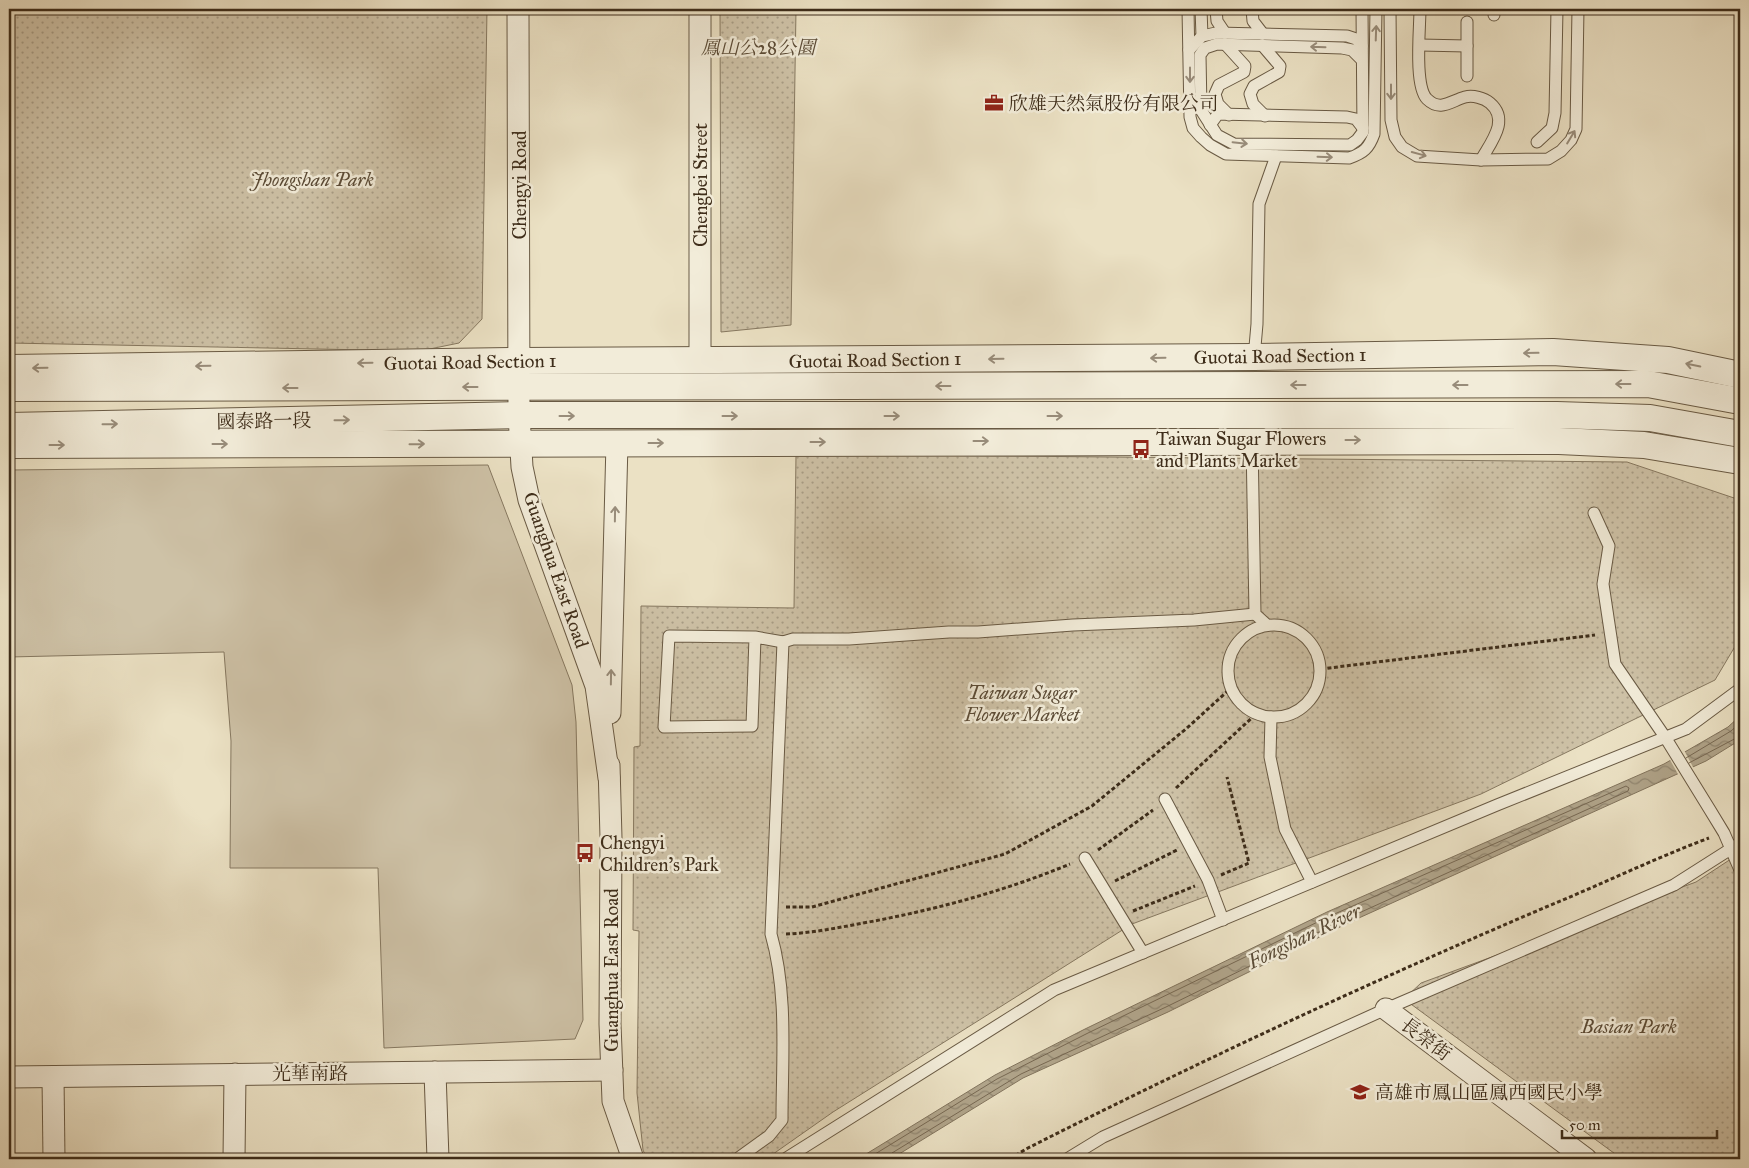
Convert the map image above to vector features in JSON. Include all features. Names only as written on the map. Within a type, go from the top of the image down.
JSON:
[{"type":"street","name":"Chengyi Road","points":[[518,9],[519,361]]},
{"type":"street","name":"Chengbei Street","points":[[700,9],[700,362]]},
{"type":"street","name":"Guotai Road Section 1","points":[[519,387],[1254,371],[1553,352],[1668,360],[1740,375]]},
{"type":"street","name":"Guotai Road Section 1","points":[[9,368],[519,361],[1254,371],[1648,384],[1740,401]]},
{"type":"street","name":"Guanghua East Road","points":[[519,361],[520,442],[522,467],[529,500],[596,686],[608,778]]},
{"type":"street","name":"國泰路一段","points":[[9,388],[519,387]]},
{"type":"street","name":"國泰路一段","points":[[9,426],[380,432],[519,415]]},
{"type":"street","points":[[519,415],[1253,428],[1644,445],[1740,461]]},
{"type":"street","points":[[9,445],[380,432],[520,442],[617,443],[1253,428],[1556,416],[1650,418],[1740,434]]},
{"type":"street","name":"Guanghua East Road","points":[[617,443],[608,778],[611,838],[612,1070],[613,1101],[633,1159]]},
{"type":"street","name":"長榮街","points":[[1386,1009],[1586,1159]]},
{"type":"street","name":"光華南路","points":[[9,1077],[612,1070]]},
{"type":"street","points":[[435,1072],[438,1159]]},
{"type":"street","points":[[234,1159],[235,1074]]},
{"type":"street","points":[[53,1077],[54,1159]]},
{"type":"lane","points":[[1188,9],[1190,117],[1194,128],[1206,142],[1226,154],[1349,158],[1360,154],[1370,147],[1374,134],[1376,9]]},
{"type":"lane","points":[[1190,50],[1202,36],[1200,9]]},
{"type":"lane","points":[[1216,9],[1217,21],[1225,38],[1245,66],[1244,72],[1219,85],[1215,94],[1218,104],[1229,115]]},
{"type":"lane","points":[[1252,9],[1253,21],[1280,66],[1279,72],[1254,86],[1250,94],[1253,104],[1266,116]]},
{"type":"lane","points":[[1214,130],[1234,144],[1350,145],[1357,140],[1363,132],[1362,9]]},
{"type":"lane","points":[[1390,9],[1391,120],[1395,137],[1402,147],[1417,156],[1480,160],[1548,159],[1561,151],[1571,140],[1576,129],[1578,9]]},
{"type":"lane","points":[[1420,9],[1419,84],[1426,98],[1436,105],[1449,106],[1466,97],[1484,99],[1497,109],[1500,119],[1497,131],[1480,160]]},
{"type":"lane","points":[[1537,142],[1552,128],[1555,113],[1557,9]]},
{"type":"lane","points":[[1467,76],[1468,22]]},
{"type":"lane","points":[[1202,36],[1263,39],[1347,36],[1356,39],[1362,46]]},
{"type":"lane","points":[[1206,142],[1201,110],[1200,55],[1205,48],[1217,44],[1225,38]]},
{"type":"lane","points":[[1263,39],[1352,50],[1362,60]]},
{"type":"lane","points":[[1420,45],[1467,46]]},
{"type":"lane","points":[[1375,60],[1391,60]]},
{"type":"lane","points":[[1201,110],[1226,154]]},
{"type":"lane","points":[[1214,130],[1218,114],[1347,117],[1356,119],[1363,128]]},
{"type":"lane","points":[[1255,614],[1253,428],[1257,324],[1258,204],[1276,156]]},
{"type":"lane","points":[[1594,513],[1609,546],[1603,584],[1615,664],[1666,737],[1724,833],[1736,847],[1740,870]]},
{"type":"lane","points":[[755,637],[752,726],[664,727],[669,636],[755,637],[783,642],[793,639],[848,639],[949,632],[978,632],[1073,625],[1194,620],[1255,614],[1268,625]]},
{"type":"lane","points":[[1268,625],[1283,625],[1298,631],[1309,641],[1317,654],[1321,669],[1318,684],[1312,698],[1301,709],[1286,716],[1271,717],[1256,714],[1243,706],[1231,688],[1228,665],[1232,650],[1241,638],[1253,630],[1268,625]]},
{"type":"lane","points":[[737,1159],[768,1136],[782,1120],[781,1003],[778,957],[771,934],[783,642]]},
{"type":"lane","points":[[785,1159],[1054,990],[1686,729],[1740,689]]},
{"type":"lane","points":[[1271,717],[1270,757],[1285,828],[1312,882]]},
{"type":"lane","points":[[1165,799],[1208,880],[1223,920]]},
{"type":"lane","points":[[1067,1159],[1103,1137],[1386,1009],[1674,885],[1736,847]]},
{"type":"lane","points":[[1085,858],[1143,953]]},
{"type":"path","points":[[1321,669],[1610,633]]},
{"type":"path","points":[[773,906],[812,907],[1005,854],[1092,806],[1187,728],[1231,688]]},
{"type":"path","points":[[771,934],[809,933],[916,913],[1024,883],[1085,858],[1145,818],[1256,714]]},
{"type":"path","points":[[1010,1159],[1135,1094],[1461,943],[1724,833]]},
{"type":"path","points":[[1103,887],[1190,844]]},
{"type":"green space","name":"Jhongshan Park","points":[[9,9],[487,9],[482,319],[459,343],[420,351],[9,343]]},
{"type":"green space","name":"鳳山公28公園","points":[[720,9],[796,9],[791,325],[721,332]]},
{"type":"green space","name":"Taiwan Sugar Flower Market","points":[[796,454],[1627,462],[1740,500],[1740,638],[1715,680],[1481,794],[1132,924],[833,1112],[766,1159],[647,1159],[643,1150],[637,1093],[639,931],[633,930],[634,747],[640,746],[641,606],[794,608]]},
{"type":"green space","points":[[488,465],[572,685],[576,722],[583,1020],[575,1039],[384,1048],[378,868],[230,868],[231,741],[224,652],[9,657],[9,470]]},
{"type":"green space","name":"Basian Park","points":[[1740,853],[1740,1159],[1622,1159],[1404,999],[1421,983],[1696,882]]},
{"type":"water","name":"Fongshan River","points":[[1740,716],[1740,740],[1706,761],[1350,922],[1168,1012],[1023,1078],[891,1159],[858,1159],[995,1075],[1085,1029],[1327,912],[1664,764],[1728,727]]},
{"type":"pier","points":[[1684,750],[1694,769],[1679,776],[1669,758]]},
{"type":"place","name":"欣雄天然氣股份有限公司","points":[[994,103]]},
{"type":"place","name":"Taiwan Sugar Flowers and Plants Market","points":[[1141,449]]},
{"type":"place","name":"Chengyi Children's Park","points":[[585,853]]},
{"type":"place","name":"高雄市鳳山區鳳西國民小學","points":[[1360,1092]]}]
